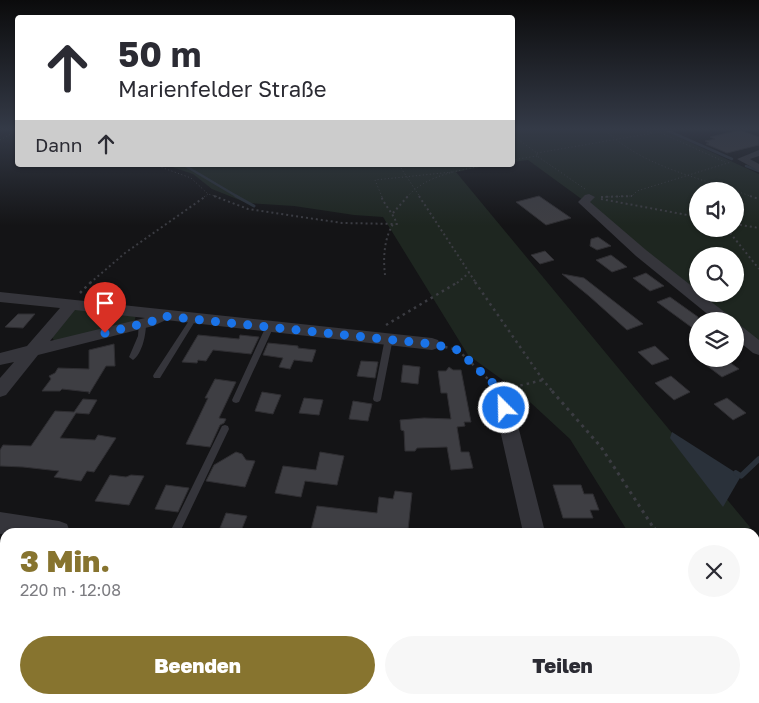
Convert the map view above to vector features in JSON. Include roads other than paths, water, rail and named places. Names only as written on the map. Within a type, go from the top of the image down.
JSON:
[{"type":"street","points":[[745,161],[759,168]]},
{"type":"street","points":[[589,197],[584,202],[715,312]]},
{"type":"street","points":[[0,297],[270,326],[388,331],[432,344]]},
{"type":"street","points":[[0,390],[72,304]]},
{"type":"street","points":[[0,359],[142,324],[163,316]]},
{"type":"street","points":[[744,336],[759,349]]},
{"type":"street","points":[[500,390],[533,528]]},
{"type":"street","points":[[0,523],[33,528]]},
{"type":"lane","points":[[157,376],[194,318]]},
{"type":"lane","points":[[133,357],[142,336],[142,324]]},
{"type":"lane","points":[[236,400],[270,326]]},
{"type":"lane","points":[[376,399],[388,331]]},
{"type":"lane","points":[[177,528],[225,429]]},
{"type":"waterway","points":[[746,166],[759,171]]},
{"type":"waterway","points":[[187,167],[238,197]]},
{"type":"waterway","points":[[236,196],[254,206]]},
{"type":"waterway","points":[[736,473],[741,476],[759,459]]}]
